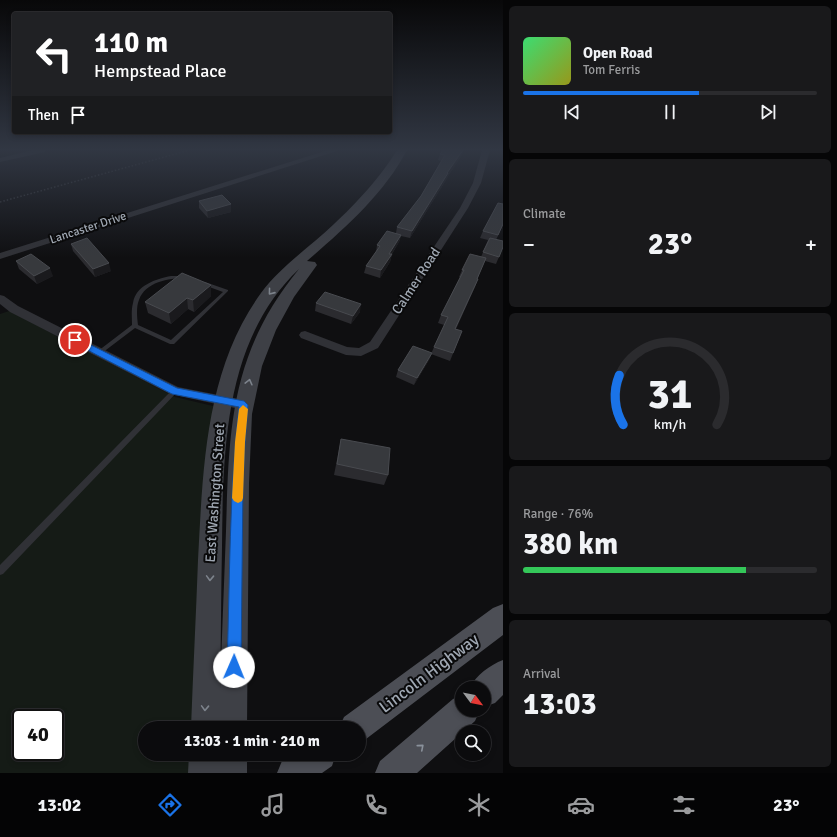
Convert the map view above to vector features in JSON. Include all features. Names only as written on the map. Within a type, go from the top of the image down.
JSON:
[{"type":"main road","name":"Lincoln Highway","points":[[364,721],[503,618]]},
{"type":"main road","points":[[491,686],[503,675]]},
{"type":"main road","points":[[392,773],[456,717]]},
{"type":"main road","points":[[294,773],[310,761]]},
{"type":"street","name":"Lancaster Drive","points":[[0,256],[222,186]]},
{"type":"street","name":"East Washington Street","points":[[205,721],[213,481],[222,401],[238,349],[268,295],[293,267],[339,226],[376,186]]},
{"type":"street","name":"Calmer Road","points":[[305,335],[346,351],[361,352],[374,345],[464,208],[475,186]]},
{"type":"street","name":"East Washington Street","points":[[233,721],[238,483],[244,405],[257,355],[275,315],[294,285],[329,242],[339,226]]},
{"type":"street","points":[[0,298],[14,309],[175,391],[244,405]]},
{"type":"street","points":[[203,773],[204,761]]},
{"type":"street","points":[[232,761],[232,773]]},
{"type":"lane","points":[[176,277],[193,279],[226,291],[172,343],[135,326],[136,301],[140,293],[150,284],[165,278],[176,277]]},
{"type":"lane","points":[[100,352],[135,326]]},
{"type":"lane","points":[[0,571],[175,391]]},
{"type":"path","points":[[0,202],[58,186]]},
{"type":"shaded area","points":[[9,311],[175,397],[213,406],[205,721],[138,721],[138,761],[204,761],[204,773],[0,773],[0,314]]},
{"type":"building","points":[[427,186],[440,186],[412,231],[397,227]]},
{"type":"building","points":[[222,195],[231,204],[207,211],[199,201]]},
{"type":"building","points":[[498,203],[503,204],[503,224],[498,235],[483,231]]},
{"type":"building","points":[[387,231],[401,235],[389,254],[392,254],[381,270],[366,266],[380,246],[377,245]]},
{"type":"building","points":[[87,238],[109,263],[93,269],[71,244]]},
{"type":"building","points":[[490,238],[503,241],[503,247],[499,257],[483,252]]},
{"type":"building","points":[[31,254],[50,268],[34,276],[16,261]]},
{"type":"building","points":[[470,254],[486,258],[455,329],[462,331],[453,353],[434,347],[448,317],[441,315],[464,270],[462,270]]},
{"type":"building","points":[[182,273],[211,285],[193,300],[187,298],[169,313],[145,302]]},
{"type":"building","points":[[325,292],[361,304],[353,316],[316,303]]},
{"type":"building","points":[[413,346],[432,353],[417,378],[398,370]]},
{"type":"building","points":[[341,439],[390,448],[388,475],[337,464]]},
{"type":"slow traffic","points":[[238,498],[243,409]]},
{"type":"route","points":[[75,340],[175,391],[244,405],[238,483],[234,667]]}]
